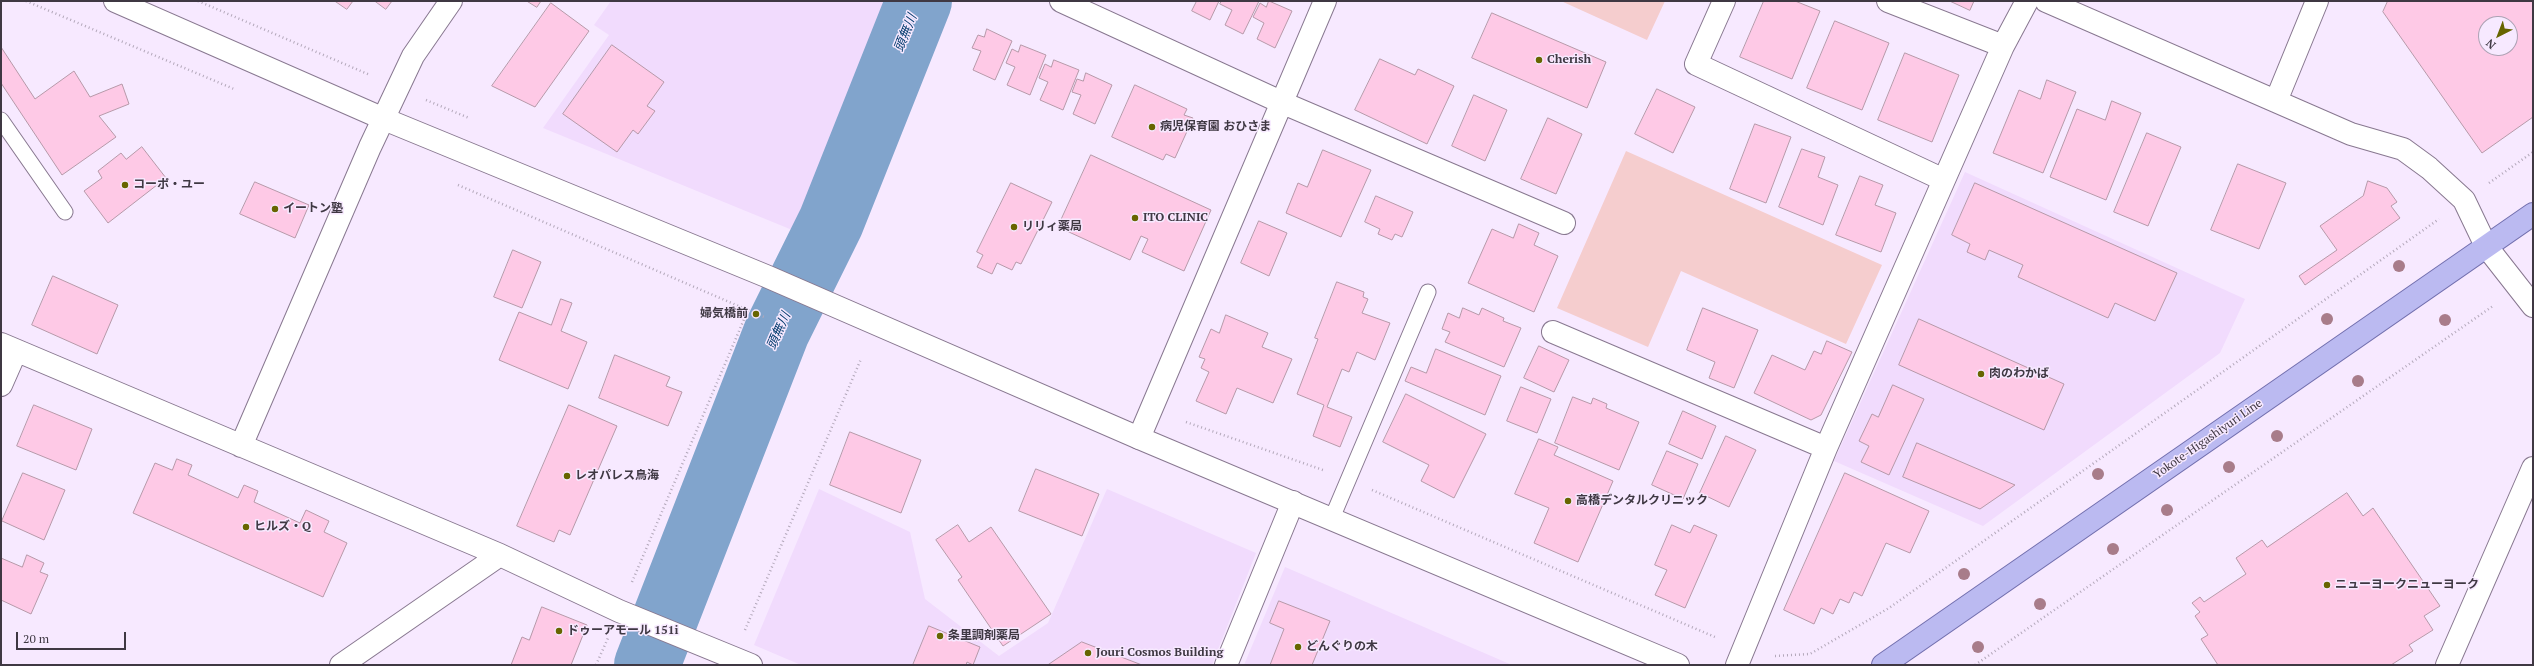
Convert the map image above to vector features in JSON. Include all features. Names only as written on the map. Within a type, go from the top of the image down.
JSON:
[{"type":"main road","name":"Yokote-Higashiyuri Line","points":[[1883,665],[2533,214]]},
{"type":"street","points":[[115,1],[384,119],[772,279],[1139,438],[1678,665]]},
{"type":"street","points":[[241,446],[413,56],[451,1]]},
{"type":"street","points":[[1061,1],[1283,103],[1564,223]]},
{"type":"street","points":[[1139,438],[1326,1]]},
{"type":"street","points":[[1724,1],[1696,64],[1944,180]]},
{"type":"street","points":[[1888,1],[2003,46]]},
{"type":"street","points":[[1737,665],[1826,448],[2003,46],[2027,1]]},
{"type":"street","points":[[2046,1],[2351,134],[2403,149],[2429,168],[2464,200],[2486,246],[2533,306]]},
{"type":"street","points":[[2276,101],[2317,1]]},
{"type":"street","points":[[1553,332],[1826,448]]},
{"type":"street","points":[[1,385],[8,347],[500,555],[623,612],[742,661]]},
{"type":"street","points":[[2447,665],[2533,468]]},
{"type":"street","points":[[1226,665],[1293,502]]},
{"type":"street","points":[[341,665],[500,555]]},
{"type":"lane","points":[[1,120],[65,212]]},
{"type":"lane","points":[[1332,518],[1428,292]]},
{"type":"path","points":[[1975,665],[2520,288]]},
{"type":"path","points":[[596,665],[623,612],[748,310]]},
{"type":"path","points":[[742,661],[861,359]]},
{"type":"shaded area","points":[[611,1],[901,1],[802,234],[543,128],[609,35],[594,25]]},
{"type":"shaded area","points":[[1561,1],[1665,1],[1647,40]]},
{"type":"shaded area","points":[[1626,151],[1882,265],[1846,344],[1681,271],[1648,347],[1557,308]]},
{"type":"shaded area","points":[[1965,172],[2245,299],[2220,353],[1983,526],[1834,461]]},
{"type":"shaded area","points":[[819,489],[910,532],[925,599],[999,656],[1048,623],[1107,489],[1256,553],[1212,665],[801,665],[754,645]]},
{"type":"shaded area","points":[[1285,567],[1512,665],[1244,665]]},
{"type":"building","points":[[335,1],[353,1],[347,9]]},
{"type":"building","points":[[375,1],[392,1],[386,9]]},
{"type":"building","points":[[527,1],[541,1],[537,7]]},
{"type":"building","points":[[1197,1],[1219,1],[1210,20],[1192,11]]},
{"type":"building","points":[[1222,1],[1259,1],[1243,34],[1225,25],[1232,10],[1220,4]]},
{"type":"building","points":[[1269,1],[1292,11],[1275,48],[1257,39],[1264,23],[1253,17],[1260,3],[1266,7]]},
{"type":"building","points":[[1764,1],[1795,1],[1820,11],[1792,79],[1740,57]]},
{"type":"building","points":[[1950,1],[1974,1],[1970,10]]},
{"type":"building","points":[[2388,1],[2533,1],[2533,117],[2482,153],[2383,12]]},
{"type":"building","points":[[551,3],[589,31],[535,107],[492,86]]},
{"type":"building","name":"Cherish","points":[[1492,13],[1606,62],[1587,108],[1472,58]]},
{"type":"building","points":[[1835,21],[1889,43],[1862,110],[1807,88]]},
{"type":"building","points":[[987,29],[1012,41],[995,80],[973,70],[981,51],[972,48],[978,35],[984,37]]},
{"type":"building","points":[[612,45],[664,82],[647,106],[655,111],[638,134],[633,130],[617,152],[563,114]]},
{"type":"building","points":[[1021,45],[1046,55],[1030,95],[1007,85],[1015,67],[1006,63],[1012,49],[1018,52]]},
{"type":"building","points":[[1,47],[35,99],[74,71],[90,97],[122,84],[129,104],[99,116],[116,137],[62,175],[1,83]]},
{"type":"building","points":[[1905,53],[1959,75],[1932,142],[1878,120]]},
{"type":"building","points":[[1380,59],[1415,75],[1418,69],[1454,86],[1427,144],[1355,110]]},
{"type":"building","points":[[1054,60],[1079,70],[1063,110],[1040,100],[1048,82],[1039,78],[1045,64],[1051,67]]},
{"type":"building","points":[[1086,73],[1112,85],[1095,124],[1073,114],[1081,95],[1072,92],[1077,79],[1083,81]]},
{"type":"building","points":[[2047,80],[2076,92],[2043,173],[1993,153],[2019,90],[2040,99]]},
{"type":"building","name":"病児保育園 おひさま","points":[[1135,85],[1187,109],[1184,115],[1193,118],[1175,158],[1166,154],[1163,160],[1112,137]]},
{"type":"building","points":[[1657,89],[1695,107],[1673,153],[1635,134]]},
{"type":"building","points":[[1474,95],[1507,110],[1485,161],[1452,146]]},
{"type":"building","points":[[2112,101],[2141,113],[2106,200],[2050,177],[2077,109],[2105,120]]},
{"type":"building","points":[[1548,118],[1582,134],[1556,194],[1521,179]]},
{"type":"building","points":[[1755,124],[1791,137],[1766,203],[1730,189]]},
{"type":"building","points":[[2147,133],[2181,147],[2148,226],[2114,212]]},
{"type":"building","name":"コーポ・ユー","points":[[142,147],[166,178],[108,223],[84,191],[102,178],[98,171],[121,153],[126,159]]},
{"type":"building","points":[[1802,149],[1825,157],[1818,177],[1838,185],[1823,225],[1779,207]]},
{"type":"building","points":[[1323,150],[1371,170],[1341,237],[1286,213],[1298,183],[1307,187]]},
{"type":"building","name":"ITO CLINIC","points":[[1091,155],[1211,210],[1184,271],[1142,252],[1148,239],[1141,236],[1130,260],[1058,227]]},
{"type":"building","points":[[2238,164],[2286,183],[2259,249],[2211,230]]},
{"type":"building","points":[[1860,176],[1883,185],[1875,205],[1896,213],[1881,252],[1836,235]]},
{"type":"building","points":[[2368,181],[2387,188],[2397,202],[2391,206],[2400,218],[2305,285],[2299,276],[2337,250],[2320,226],[2363,196]]},
{"type":"building","name":"イートン塾","points":[[255,182],[309,205],[295,238],[240,214]]},
{"type":"building","name":"リリィ薬局","points":[[1011,183],[1052,202],[1021,264],[1016,262],[1012,270],[997,263],[992,274],[977,267],[983,255],[977,252]]},
{"type":"building","points":[[1975,183],[2177,273],[2155,321],[2115,303],[2108,318],[2018,277],[2023,265],[1989,250],[1985,260],[1967,252],[1970,244],[1952,235]]},
{"type":"building","points":[[1376,196],[1413,212],[1402,237],[1395,234],[1392,240],[1378,234],[1380,229],[1365,222]]},
{"type":"building","points":[[1259,221],[1287,233],[1269,276],[1241,263]]},
{"type":"building","points":[[1519,224],[1539,233],[1534,245],[1558,256],[1534,312],[1468,283],[1492,229],[1513,238]]},
{"type":"building","points":[[513,250],[541,262],[522,308],[494,297]]},
{"type":"building","points":[[53,276],[118,305],[97,354],[32,325]]},
{"type":"building","points":[[1337,282],[1364,292],[1363,297],[1368,299],[1362,313],[1390,323],[1375,360],[1357,352],[1349,372],[1342,369],[1327,407],[1352,417],[1340,447],[1313,436],[1324,405],[1297,394],[1318,339],[1315,338]]},
{"type":"building","points":[[561,299],[572,303],[561,331],[587,342],[568,389],[499,360],[519,312],[551,325]]},
{"type":"building","points":[[1463,308],[1479,315],[1482,308],[1504,318],[1503,321],[1521,328],[1504,367],[1445,342],[1450,332],[1442,329],[1448,313],[1459,318]]},
{"type":"building","points":[[1703,308],[1758,330],[1734,388],[1709,378],[1715,362],[1687,350]]},
{"type":"building","points":[[1226,315],[1268,333],[1262,347],[1292,359],[1273,403],[1237,388],[1226,414],[1196,401],[1209,372],[1201,368],[1205,359],[1199,357],[1211,329],[1219,333]]},
{"type":"building","name":"肉のわかば","points":[[1919,319],[2064,384],[2044,430],[1899,365]]},
{"type":"building","points":[[1827,341],[1852,352],[1821,415],[1811,420],[1754,393],[1772,355],[1805,370],[1814,351],[1821,354]]},
{"type":"building","points":[[1539,346],[1569,360],[1554,392],[1524,378]]},
{"type":"building","points":[[1436,349],[1501,376],[1485,415],[1405,381],[1411,367],[1426,373]]},
{"type":"building","points":[[615,355],[670,377],[666,386],[682,392],[668,426],[599,398]]},
{"type":"building","points":[[1893,385],[1924,399],[1889,475],[1861,462],[1869,446],[1859,441],[1872,414],[1878,417]]},
{"type":"building","points":[[1521,387],[1551,399],[1537,433],[1507,421]]},
{"type":"building","points":[[1406,394],[1486,434],[1454,498],[1421,481],[1429,465],[1383,442]]},
{"type":"building","points":[[1573,397],[1591,404],[1593,398],[1607,404],[1606,408],[1639,422],[1619,470],[1555,443]]},
{"type":"building","points":[[34,405],[92,429],[76,470],[17,446]]},
{"type":"building","name":"レオパレス鳥海","points":[[569,405],[617,426],[570,535],[559,530],[554,542],[517,526]]},
{"type":"building","points":[[1683,411],[1716,426],[1702,459],[1669,444]]},
{"type":"building","points":[[850,432],[921,460],[901,513],[830,485]]},
{"type":"building","points":[[1726,436],[1756,450],[1729,507],[1700,493]]},
{"type":"building","name":"高橋デンタルクリニック","points":[[1539,439],[1558,447],[1554,455],[1613,481],[1578,562],[1534,543],[1549,508],[1515,494]]},
{"type":"building","points":[[1917,443],[2015,485],[1980,509],[1903,477]]},
{"type":"building","points":[[1667,451],[1698,464],[1683,499],[1652,485]]},
{"type":"building","name":"ヒルズ・Q","points":[[177,459],[192,465],[188,475],[238,498],[244,485],[258,491],[254,502],[300,523],[306,510],[329,521],[324,532],[347,543],[323,597],[133,513],[155,463],[172,470]]},
{"type":"building","points":[[1036,469],[1099,494],[1082,536],[1019,511]]},
{"type":"building","points":[[23,473],[65,490],[44,540],[2,521]]},
{"type":"building","points":[[1845,473],[1929,511],[1910,553],[1886,543],[1862,596],[1854,592],[1849,603],[1840,599],[1833,614],[1821,608],[1814,624],[1784,610]]},
{"type":"building","name":"ニューヨークニューヨーク","points":[[2347,493],[2363,516],[2373,508],[2440,606],[2424,616],[2433,630],[2409,645],[2413,651],[2391,665],[2218,665],[2201,639],[2208,635],[2195,616],[2200,612],[2192,603],[2200,597],[2204,602],[2246,574],[2236,558],[2262,540],[2267,547]]},
{"type":"building","points":[[958,525],[969,542],[991,527],[1051,614],[1003,646],[958,580],[962,577],[936,540]]},
{"type":"building","points":[[1672,525],[1690,533],[1694,525],[1717,535],[1685,608],[1655,595],[1667,570],[1655,565]]},
{"type":"building","points":[[27,555],[44,563],[40,572],[48,575],[31,614],[1,600],[1,558],[22,567]]},
{"type":"building","name":"どんぐりの木","points":[[1279,601],[1330,621],[1312,665],[1270,665],[1284,629],[1270,623]]},
{"type":"building","name":"ドゥーアモール 151i","points":[[542,607],[587,625],[571,665],[511,665],[522,637],[529,640]]},
{"type":"building","name":"条里調剤薬局","points":[[929,626],[980,647],[973,665],[967,662],[966,665],[913,665]]},
{"type":"building","name":"Jouri Cosmos Building","points":[[1082,642],[1142,665],[1048,665]]},
{"type":"waterway","name":"頭無川","points":[[647,665],[777,331],[831,222],[919,1]]},
{"type":"place","name":"Cherish","points":[[1539,60]]},
{"type":"place","name":"病児保育園 おひさま","points":[[1152,127]]},
{"type":"place","name":"コーポ・ユー","points":[[125,185]]},
{"type":"place","name":"イートン塾","points":[[275,209]]},
{"type":"place","name":"ITO CLINIC","points":[[1135,218]]},
{"type":"place","name":"リリィ薬局","points":[[1014,227]]},
{"type":"place","name":"婦気橋前","points":[[756,314]]},
{"type":"place","name":"肉のわかば","points":[[1981,374]]},
{"type":"place","name":"レオパレス鳥海","points":[[567,476]]},
{"type":"place","name":"高橋デンタルクリニック","points":[[1568,501]]},
{"type":"place","name":"ヒルズ・Q","points":[[246,527]]},
{"type":"place","name":"ニューヨークニューヨーク","points":[[2327,585]]},
{"type":"place","name":"ドゥーアモール 151i","points":[[559,631]]},
{"type":"place","name":"条里調剤薬局","points":[[940,636]]},
{"type":"place","name":"どんぐりの木","points":[[1298,647]]},
{"type":"place","name":"Jouri Cosmos Building","points":[[1088,653]]}]
